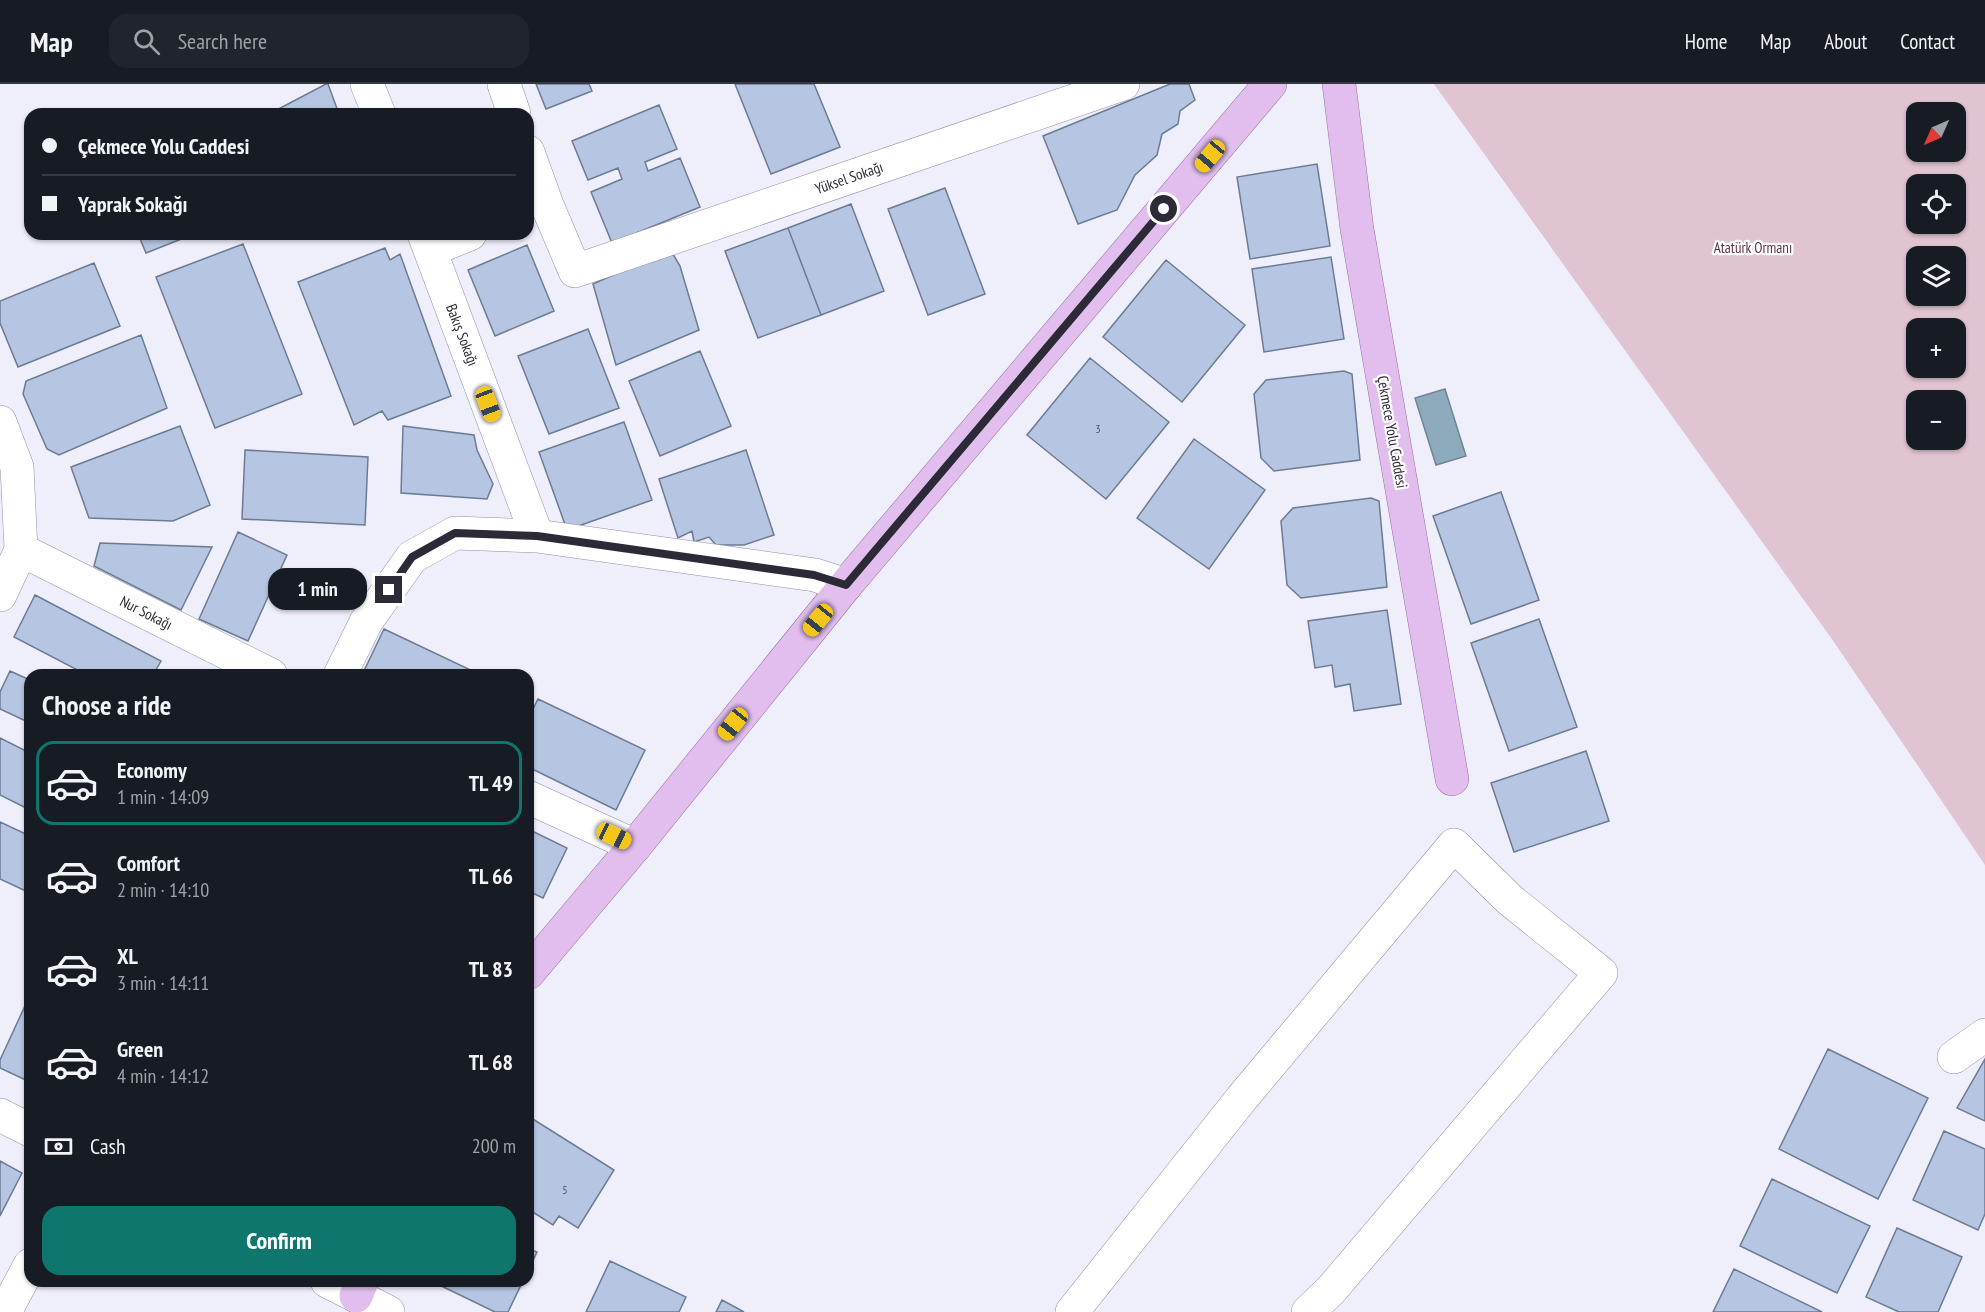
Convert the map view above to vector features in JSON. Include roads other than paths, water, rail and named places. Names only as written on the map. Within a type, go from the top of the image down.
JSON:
[{"type":"main road","points":[[534,966],[635,846],[846,585],[1270,84]]},
{"type":"main road","name":"Çekmece Yolu Caddesi","points":[[1339,84],[1358,229],[1452,779]]},
{"type":"street","points":[[367,84],[377,108]]},
{"type":"street","points":[[504,84],[512,108]]},
{"type":"street","name":"Yüksel Sokağı","points":[[537,208],[575,271],[1123,84]]},
{"type":"street","points":[[534,189],[537,208]]},
{"type":"street","name":"Bakış Sokağı","points":[[427,242],[537,536]]},
{"type":"street","points":[[0,422],[17,466],[21,550],[0,595]]},
{"type":"street","points":[[343,669],[366,622],[412,557],[455,533],[537,536],[814,575],[846,585]]},
{"type":"street","name":"Nur Sokağı","points":[[21,550],[259,669]]},
{"type":"street","points":[[534,800],[635,846]]},
{"type":"street","points":[[1072,1312],[1242,1098],[1454,845],[1510,900],[1601,973],[1339,1281],[1308,1312]]},
{"type":"street","points":[[1954,1057],[1985,1035]]},
{"type":"street","points":[[0,1115],[24,1127]]},
{"type":"street","points":[[5,1312],[24,1276]]},
{"type":"street","points":[[359,1288],[388,1312]]},
{"type":"water","points":[[1445,389],[1466,456],[1436,465],[1415,398]]},
{"type":"park label","name":"Atatürk Ormanı","points":[[1753,248]]}]
